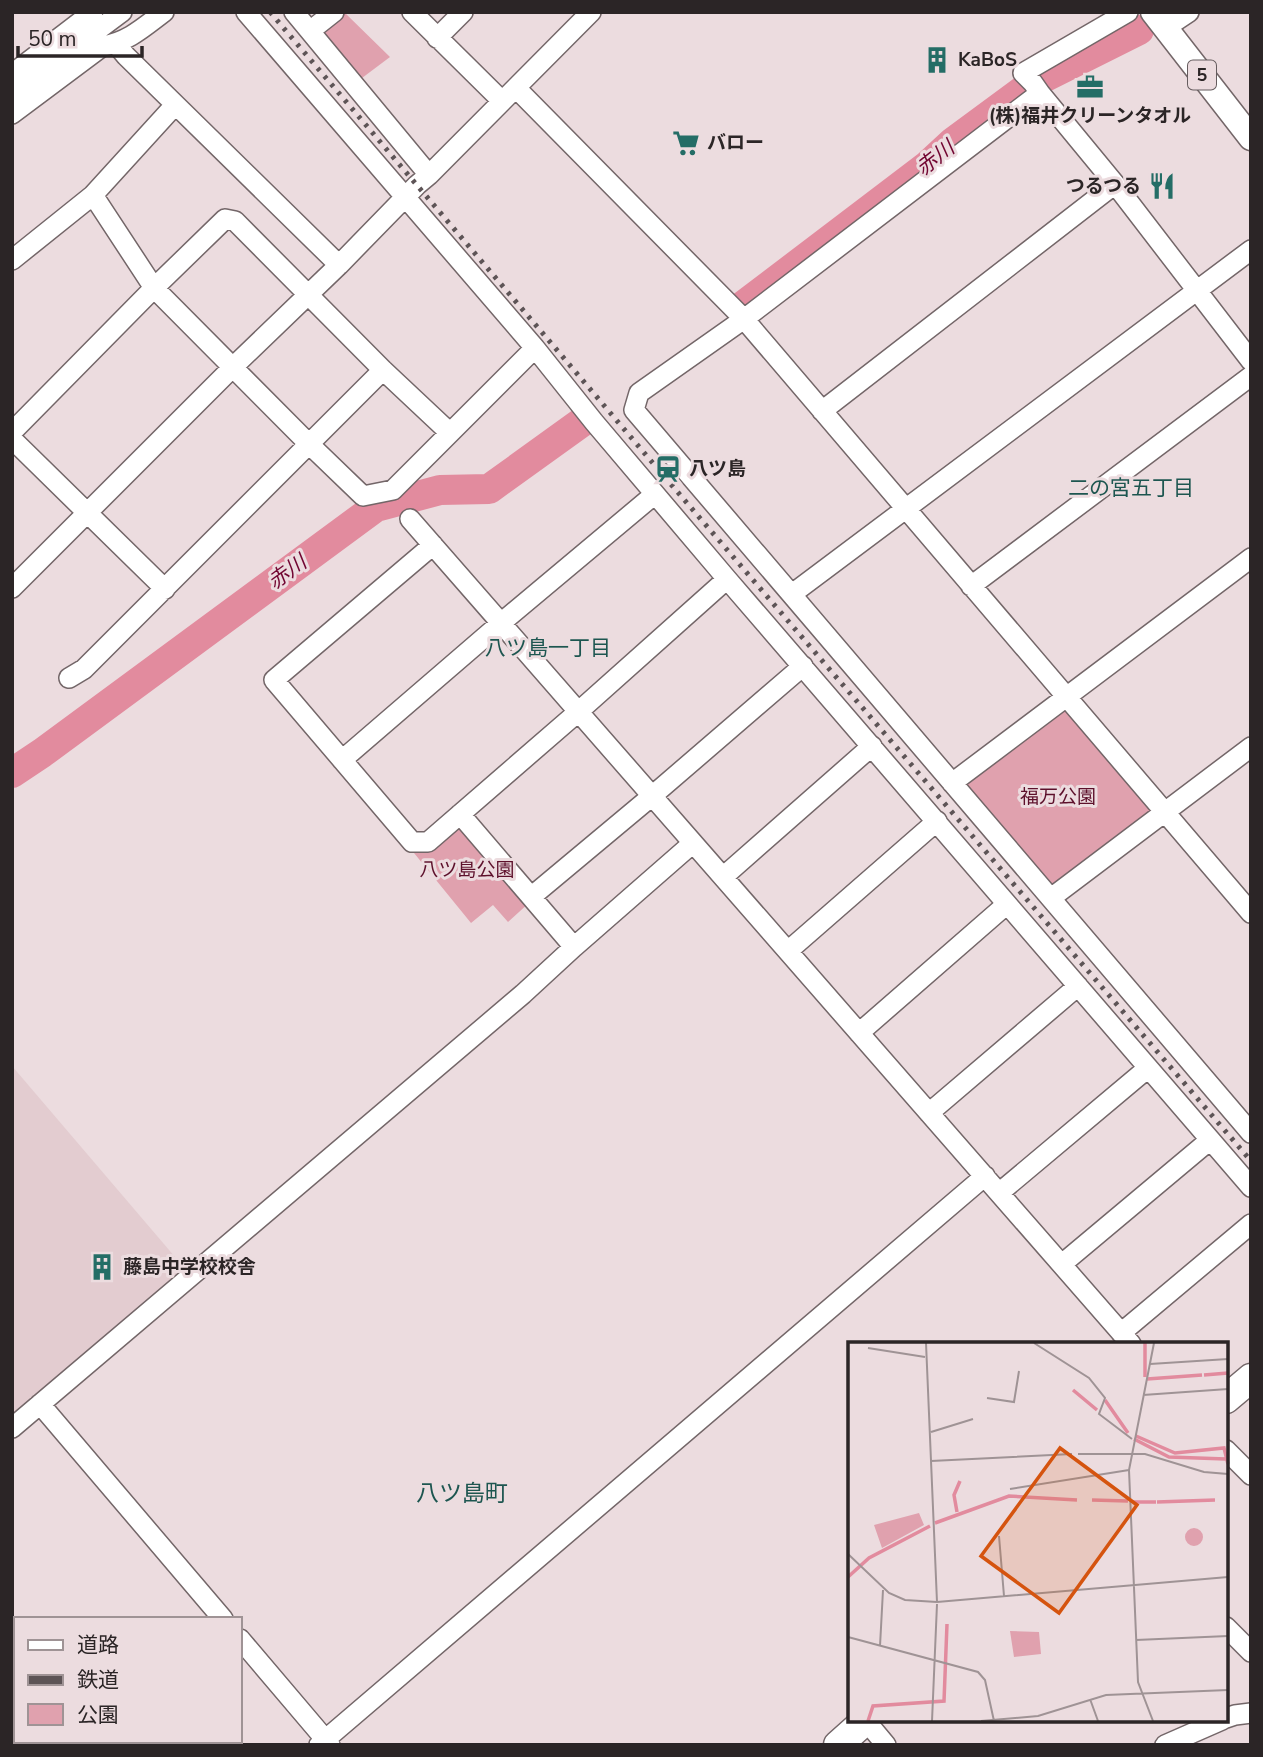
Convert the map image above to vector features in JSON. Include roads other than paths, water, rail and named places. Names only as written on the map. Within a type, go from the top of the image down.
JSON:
[{"type":"highway","points":[[1228,1397],[1251,1378]]},
{"type":"highway","points":[[838,1745],[865,1722]]},
{"type":"main road","name":"5","points":[[1159,20],[1251,138]]},
{"type":"street","points":[[12,74],[93,12]]},
{"type":"street","points":[[12,94],[122,12]]},
{"type":"street","points":[[12,114],[103,46],[129,38],[164,12]]},
{"type":"street","points":[[246,12],[535,348],[727,579],[1251,1187]]},
{"type":"street","points":[[294,12],[429,175]]},
{"type":"street","points":[[310,31],[334,12]]},
{"type":"street","points":[[412,12],[437,38],[509,95],[744,319],[1251,913]]},
{"type":"street","points":[[437,38],[463,12]]},
{"type":"street","points":[[12,588],[591,12]]},
{"type":"street","points":[[1128,12],[1023,73],[1115,184],[1251,361]]},
{"type":"street","points":[[1159,20],[1189,12]]},
{"type":"street","points":[[116,44],[126,57],[339,265]]},
{"type":"street","points":[[1040,93],[744,319],[639,393],[634,410],[1251,1133]]},
{"type":"street","points":[[12,260],[93,195],[175,104]]},
{"type":"street","points":[[822,411],[1115,184]]},
{"type":"street","points":[[93,195],[154,288],[363,496],[393,490],[535,348]]},
{"type":"street","points":[[12,432],[225,219],[235,221],[383,370],[449,432]]},
{"type":"street","points":[[792,594],[1251,250]]},
{"type":"street","points":[[69,678],[84,669],[383,370]]},
{"type":"street","points":[[971,586],[1251,376]]},
{"type":"street","points":[[12,439],[164,589]]},
{"type":"street","points":[[342,760],[655,494]]},
{"type":"street","points":[[410,519],[1126,1338],[1251,1224]]},
{"type":"street","points":[[433,545],[274,680],[412,842],[428,842],[727,579]]},
{"type":"street","points":[[953,783],[1251,558]]},
{"type":"street","points":[[531,897],[803,666]]},
{"type":"street","points":[[723,877],[872,746]]},
{"type":"street","points":[[1051,898],[1251,747]]},
{"type":"street","points":[[460,814],[574,947]]},
{"type":"street","points":[[788,951],[937,821]]},
{"type":"street","points":[[12,1428],[523,994],[693,843]]},
{"type":"street","points":[[859,1033],[1007,904]]},
{"type":"street","points":[[929,1113],[1078,986]]},
{"type":"street","points":[[999,1193],[1148,1068]]},
{"type":"street","points":[[1062,1264],[1210,1140]]},
{"type":"street","points":[[242,1641],[325,1743],[985,1176]]},
{"type":"street","points":[[40,1404],[221,1617]]},
{"type":"street","points":[[1228,1452],[1251,1475]]},
{"type":"street","points":[[1228,1629],[1251,1652]]},
{"type":"street","points":[[1228,1718],[1251,1713]]},
{"type":"street","points":[[867,1722],[886,1745]]},
{"type":"street","points":[[1165,1745],[1217,1722]]},
{"type":"waterway","name":"赤川","points":[[744,305],[1033,83],[1139,30]]},
{"type":"waterway","name":"赤川","points":[[12,773],[376,507],[440,490],[489,489],[582,422]]},
{"type":"railway","points":[[270,12],[1251,1161]]},
{"type":"place","name":"KaBoS","points":[[937,60]]},
{"type":"place","name":"(株)福井クリーンタオル","points":[[1090,87]]},
{"type":"place","name":"バロー","points":[[686,143]]},
{"type":"place","name":"つるつる","points":[[1162,186]]},
{"type":"place","name":"八ツ島","points":[[668,469]]},
{"type":"place","name":"藤島中学校校舎","points":[[102,1267]]},
{"type":"district","name":"二の宮五丁目","points":[[1131,488]]},
{"type":"district","name":"八ツ島一丁目","points":[[548,648]]},
{"type":"district","name":"八ツ島町","points":[[462,1493]]},
{"type":"park label","name":"福万公園","points":[[1058,797]]},
{"type":"park label","name":"八ツ島公園","points":[[467,870]]}]
